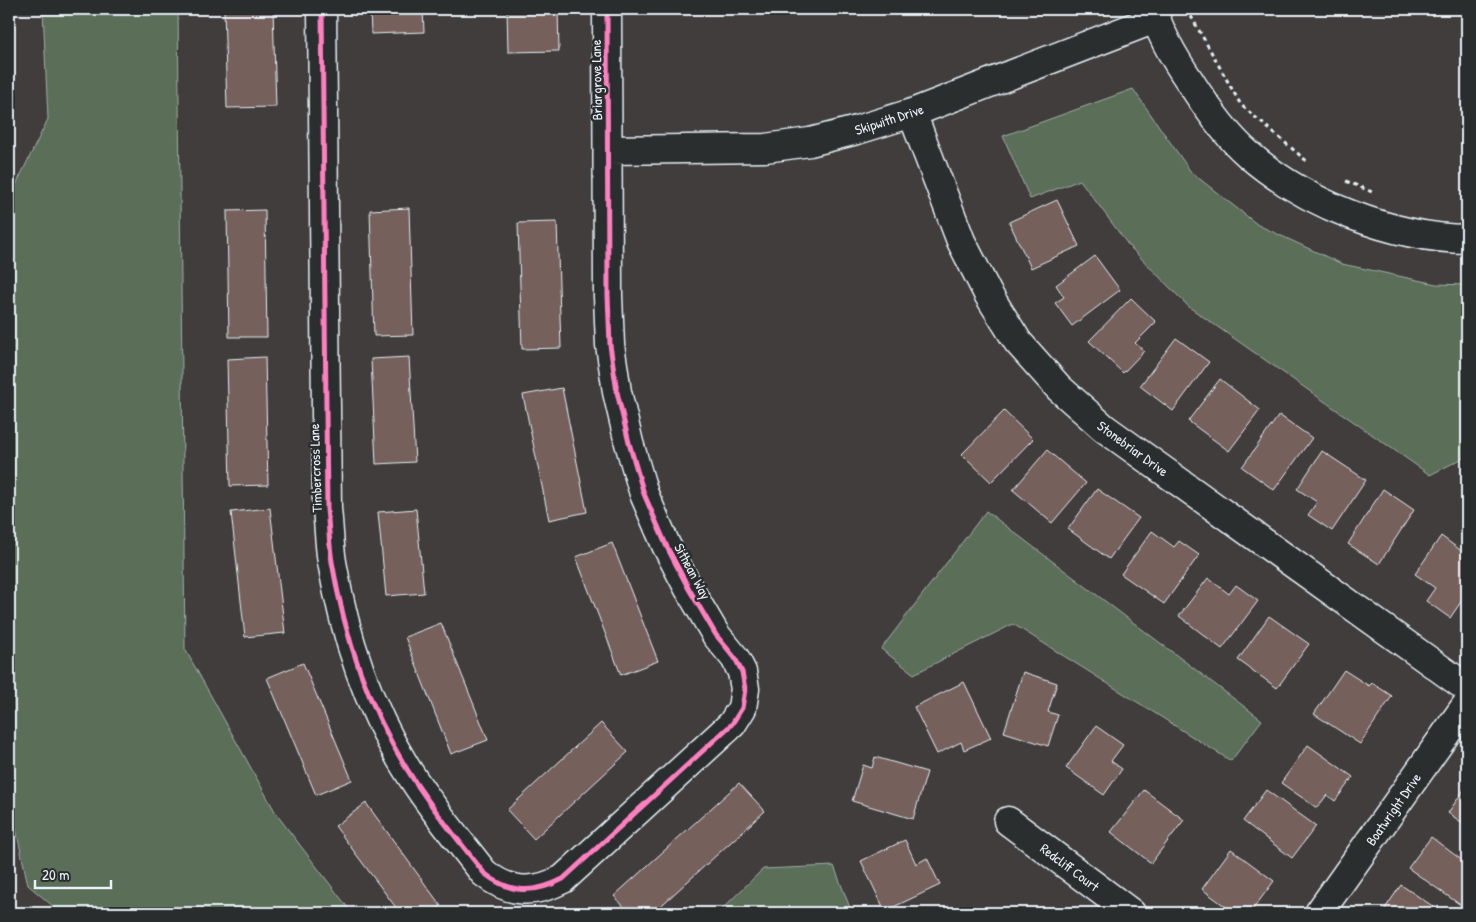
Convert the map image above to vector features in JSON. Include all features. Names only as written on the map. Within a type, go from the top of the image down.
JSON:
[{"type":"street","name":"Timbercross Lane","points":[[322,9],[327,509],[332,561],[341,607],[353,651],[368,692],[405,766],[484,873],[501,884],[523,890]]},
{"type":"street","name":"Briargrove Lane","points":[[607,9],[608,150]]},
{"type":"street","name":"Skipwith Drive","points":[[608,150],[765,148],[810,142],[857,130],[912,112],[1154,14]]},
{"type":"street","points":[[1154,14],[1179,66],[1211,114],[1247,154],[1294,188],[1344,213],[1397,230],[1453,239],[1467,239]]},
{"type":"street","name":"Stonebriar Drive","points":[[912,112],[962,241],[988,294],[1018,342],[1059,388],[1104,428],[1467,688]]},
{"type":"street","name":"Sithean Way","points":[[523,890],[538,889],[563,879],[732,724],[742,708],[745,689],[742,672],[735,658],[716,635],[689,589],[666,544],[644,494],[629,443],[617,392],[610,345],[608,150]]},
{"type":"street","name":"Boatwright Drive","points":[[1319,913],[1467,704]]},
{"type":"street","name":"Redcliff Court","points":[[1008,821],[1131,913]]},
{"type":"path","points":[[1188,9],[1241,105],[1311,164]]},
{"type":"path","points":[[1344,180],[1378,194]]},
{"type":"green space","points":[[43,9],[178,9],[185,649],[277,815],[352,913],[61,913],[28,885],[9,796],[9,199],[48,119]]},
{"type":"green space","points":[[1133,89],[1191,172],[1258,225],[1342,264],[1436,284],[1467,285],[1467,456],[1430,475],[1189,307],[1129,246],[1080,180],[1030,199],[1003,136]]},
{"type":"green space","points":[[986,511],[1262,720],[1231,761],[1013,624],[914,674],[881,649]]},
{"type":"green space","points":[[834,866],[852,913],[718,913],[763,869]]},
{"type":"building","points":[[224,9],[273,9],[276,107],[227,108]]},
{"type":"building","points":[[370,9],[423,9],[424,32],[371,34]]},
{"type":"building","points":[[507,9],[558,9],[559,51],[508,52]]},
{"type":"building","points":[[1057,200],[1079,246],[1031,268],[1009,222]]},
{"type":"building","points":[[409,208],[413,335],[374,336],[370,210]]},
{"type":"building","points":[[265,210],[267,337],[229,337],[227,211]]},
{"type":"building","points":[[557,222],[561,348],[522,349],[518,223]]},
{"type":"building","points":[[1095,256],[1120,290],[1072,326],[1055,303],[1064,297],[1056,285]]},
{"type":"building","points":[[1131,298],[1156,322],[1135,343],[1144,351],[1123,373],[1089,341]]},
{"type":"building","points":[[1176,338],[1209,362],[1173,411],[1140,386]]},
{"type":"building","points":[[265,357],[268,485],[230,486],[227,359]]},
{"type":"building","points":[[409,357],[415,462],[376,464],[371,359]]},
{"type":"building","points":[[1220,379],[1260,410],[1229,451],[1188,421]]},
{"type":"building","points":[[562,388],[587,512],[549,520],[523,395]]},
{"type":"building","points":[[1004,411],[1033,439],[991,482],[962,454]]},
{"type":"building","points":[[1279,415],[1312,438],[1274,490],[1242,467]]},
{"type":"building","points":[[1047,450],[1086,483],[1052,523],[1013,490]]},
{"type":"building","points":[[1322,451],[1366,480],[1332,531],[1308,515],[1317,502],[1297,489]]},
{"type":"building","points":[[1097,489],[1139,518],[1109,559],[1068,529]]},
{"type":"building","points":[[1383,489],[1414,510],[1379,564],[1348,544]]},
{"type":"building","points":[[270,508],[285,633],[245,637],[231,512]]},
{"type":"building","points":[[416,509],[424,593],[386,596],[378,512]]},
{"type":"building","points":[[1152,531],[1174,547],[1179,541],[1199,555],[1164,604],[1121,574]]},
{"type":"building","points":[[1441,536],[1467,555],[1467,593],[1450,618],[1426,601],[1435,588],[1415,574]]},
{"type":"building","points":[[612,543],[658,661],[621,675],[576,557]]},
{"type":"building","points":[[1208,578],[1229,594],[1236,585],[1258,601],[1222,649],[1179,616]]},
{"type":"building","points":[[1269,616],[1309,644],[1277,688],[1238,660]]},
{"type":"building","points":[[441,623],[488,740],[451,754],[405,637]]},
{"type":"building","points":[[303,663],[352,780],[316,795],[267,678]]},
{"type":"building","points":[[1344,670],[1369,686],[1372,683],[1392,696],[1360,744],[1314,714]]},
{"type":"building","points":[[1023,672],[1057,683],[1048,712],[1058,715],[1048,746],[1004,732]]},
{"type":"building","points":[[964,682],[991,738],[964,750],[961,742],[937,754],[914,707]]},
{"type":"building","points":[[601,723],[628,752],[534,839],[507,810]]},
{"type":"building","points":[[1096,726],[1123,745],[1111,761],[1122,769],[1104,795],[1066,768]]},
{"type":"building","points":[[1308,745],[1353,777],[1335,801],[1327,795],[1317,808],[1281,783]]},
{"type":"building","points":[[875,757],[927,772],[913,819],[852,801],[863,765],[872,768]]},
{"type":"building","points":[[739,783],[765,811],[653,913],[630,913],[614,896]]},
{"type":"building","points":[[1467,785],[1467,826],[1448,813]]},
{"type":"building","points":[[1144,790],[1184,820],[1151,863],[1111,832]]},
{"type":"building","points":[[1266,790],[1316,826],[1292,858],[1243,821]]},
{"type":"building","points":[[366,803],[441,906],[431,913],[400,913],[335,826]]},
{"type":"building","points":[[1431,837],[1467,864],[1467,899],[1462,906],[1408,868]]},
{"type":"building","points":[[905,840],[916,864],[927,858],[940,885],[885,911],[861,861]]},
{"type":"building","points":[[1231,849],[1274,881],[1250,913],[1234,913],[1202,889]]},
{"type":"building","points":[[1401,885],[1443,913],[1382,913]]},
{"type":"cycle path","points":[[322,9],[327,509],[331,555],[337,589],[350,641],[368,693],[391,742],[405,766],[433,807],[484,873],[503,885],[522,890],[542,887],[563,879],[732,724],[742,708],[745,689],[742,672],[735,658],[716,635],[689,589],[666,545],[644,494],[617,392],[610,345],[608,296],[607,9]]}]
